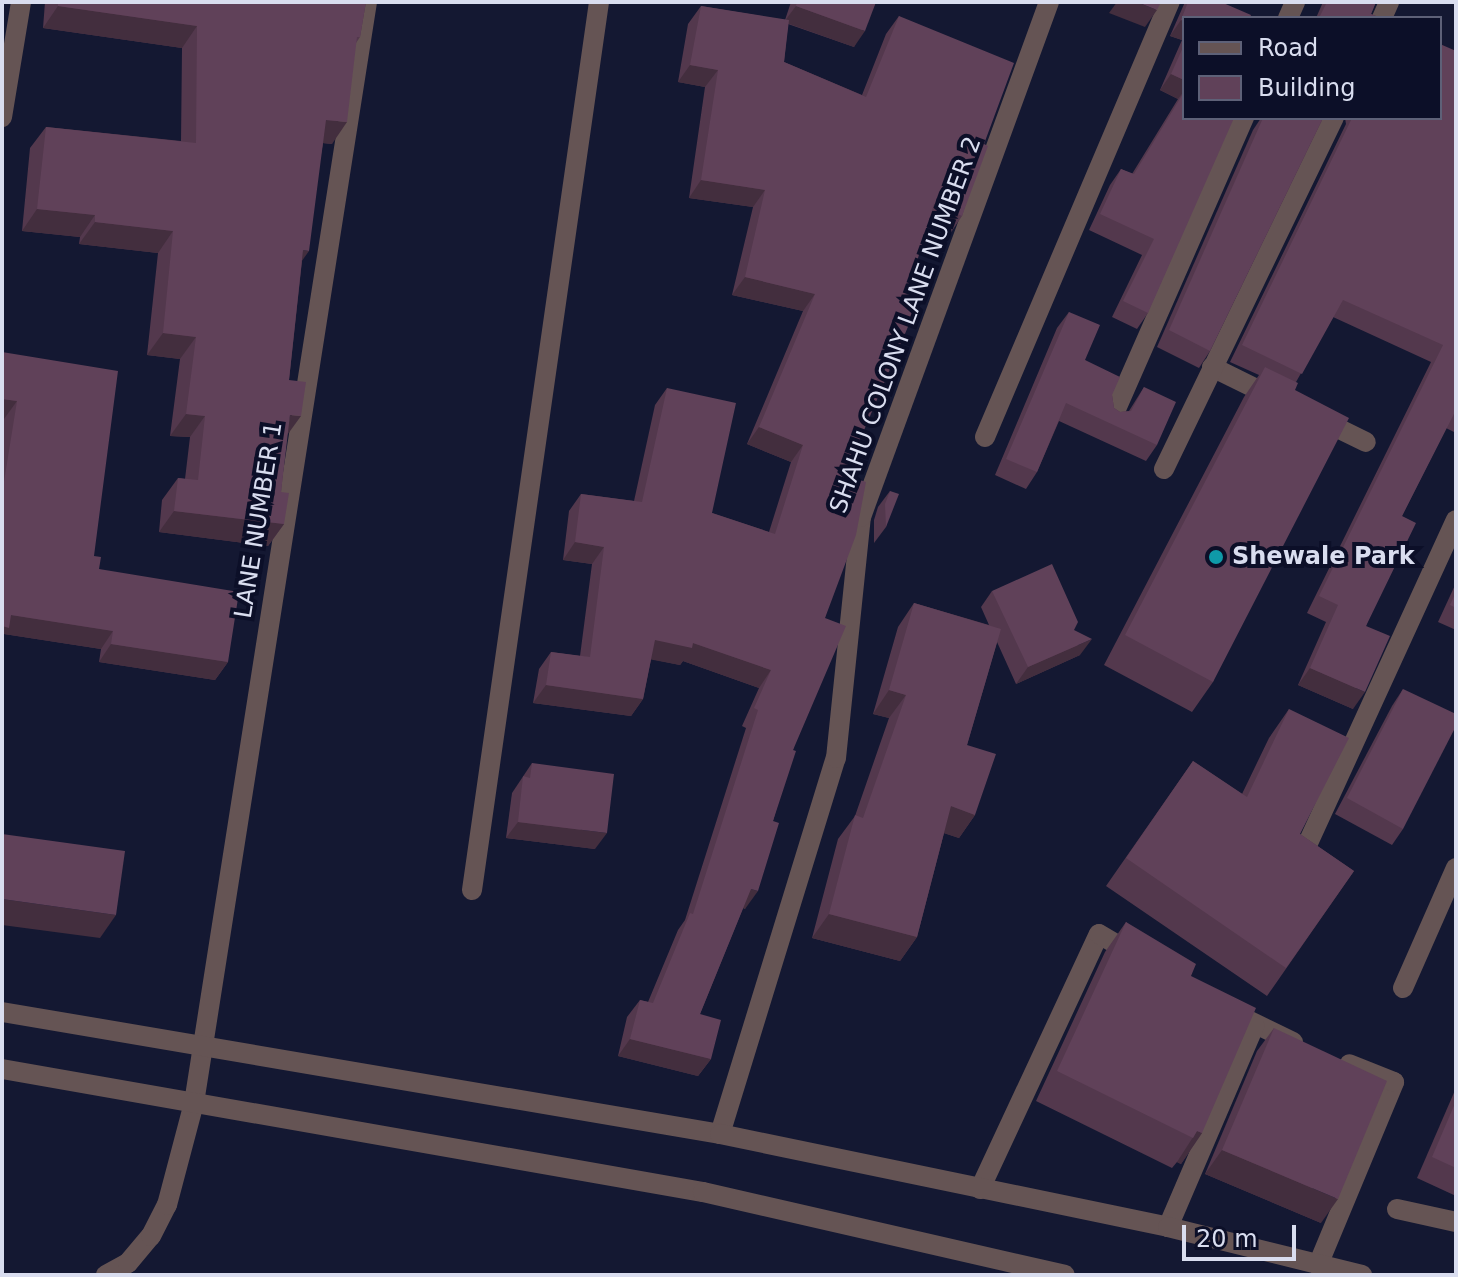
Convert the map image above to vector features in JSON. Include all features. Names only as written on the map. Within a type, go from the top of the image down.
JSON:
[{"type":"street","points":[[2,117],[21,2]]},
{"type":"street","name":"LANE NUMBER 1","points":[[106,1275],[128,1263],[151,1236],[167,1205],[194,1103],[367,2]]},
{"type":"street","points":[[472,890],[599,2]]},
{"type":"street","name":"SHAHU COLONY LANE NUMBER 2","points":[[720,1134],[836,758],[861,517],[1049,2]]},
{"type":"street","points":[[985,437],[1170,2]]},
{"type":"street","points":[[1113,416],[1243,120]]},
{"type":"street","points":[[1164,469],[1333,120]]},
{"type":"street","points":[[1212,367],[1366,442]]},
{"type":"street","points":[[1308,843],[1456,520]]},
{"type":"street","points":[[1403,988],[1456,868]]},
{"type":"street","points":[[980,1189],[1099,934],[1150,964]]},
{"type":"street","points":[[1215,1003],[1254,1026],[1394,1082],[1318,1265]]},
{"type":"street","points":[[2,1012],[720,1134],[1168,1227],[1362,1275]]},
{"type":"street","points":[[1168,1227],[1254,1026]]},
{"type":"street","points":[[2,1069],[703,1192],[1065,1275]]},
{"type":"street","points":[[1397,1209],[1456,1222]]},
{"type":"building","points":[[58,2],[366,2],[360,37],[357,37],[347,122],[326,120],[309,251],[303,250],[289,380],[306,382],[301,416],[290,415],[281,492],[289,493],[284,524],[174,511],[178,478],[198,480],[205,416],[186,414],[196,337],[163,333],[173,231],[95,222],[95,215],[37,209],[46,127],[196,143],[197,26],[58,6]]},
{"type":"building","points":[[797,2],[876,2],[865,31],[796,6]]},
{"type":"building","points":[[1137,2],[1161,2],[1157,10]]},
{"type":"building","points":[[1188,2],[1221,2],[1251,15],[1251,16],[1183,16]]},
{"type":"building","points":[[1327,2],[1376,2],[1371,14],[1376,16],[1320,16]]},
{"type":"building","points":[[701,6],[789,20],[784,62],[866,97],[899,16],[1014,63],[962,216],[934,204],[913,275],[927,282],[845,475],[866,482],[856,535],[825,618],[846,626],[793,750],[796,751],[773,821],[779,823],[758,891],[751,889],[700,1014],[721,1020],[711,1059],[630,1039],[640,1000],[653,1003],[690,913],[693,914],[758,710],[754,708],[771,670],[693,643],[692,648],[655,640],[643,699],[546,685],[551,652],[590,657],[604,547],[575,542],[581,494],[642,502],[667,388],[736,403],[712,513],[775,534],[803,445],[759,427],[815,294],[745,277],[765,190],[701,180],[718,70],[690,65]]},
{"type":"building","points":[[1442,45],[1456,51],[1456,410],[1402,516],[1416,523],[1366,626],[1390,636],[1365,692],[1310,668],[1338,605],[1319,596],[1443,345],[1343,300],[1302,374],[1242,345],[1351,120],[1442,120]]},
{"type":"building","points":[[1182,49],[1182,79],[1171,74]]},
{"type":"building","points":[[1182,95],[1182,120],[1233,120],[1148,313],[1123,301],[1154,239],[1100,214],[1121,169],[1134,174]]},
{"type":"building","points":[[1262,120],[1322,120],[1210,351],[1169,330]]},
{"type":"building","points":[[1069,312],[1100,325],[1085,360],[1120,377],[1112,395],[1114,408],[1120,412],[1131,411],[1144,387],[1176,402],[1157,445],[1066,403],[1037,472],[1006,459]]},
{"type":"building","points":[[2,352],[118,371],[94,556],[101,557],[99,569],[239,592],[228,662],[111,644],[113,631],[11,615],[9,628],[2,626],[2,494],[17,401],[2,399]]},
{"type":"building","name":"Shewale Park","points":[[1265,367],[1298,383],[1295,390],[1349,418],[1213,682],[1125,635]]},
{"type":"building","points":[[890,491],[899,494],[886,527],[885,504]]},
{"type":"building","points":[[1052,564],[1078,622],[1074,630],[1092,639],[1028,667],[992,591]]},
{"type":"building","points":[[1456,592],[1456,608],[1450,605]]},
{"type":"building","points":[[914,603],[1001,629],[967,745],[996,754],[975,815],[951,806],[917,937],[829,914],[855,815],[863,818],[906,695],[889,690]]},
{"type":"building","points":[[1403,689],[1456,714],[1456,726],[1403,829],[1347,798]]},
{"type":"building","points":[[1289,709],[1349,738],[1300,834],[1354,871],[1286,968],[1126,858],[1193,761],[1247,797]]},
{"type":"building","points":[[532,763],[614,774],[607,833],[518,822],[523,776],[530,778]]},
{"type":"building","points":[[2,834],[125,851],[116,915],[2,899]]},
{"type":"building","points":[[1126,922],[1196,964],[1191,976],[1256,1008],[1202,1133],[1197,1131],[1193,1138],[1057,1071]]},
{"type":"building","points":[[1274,1028],[1387,1081],[1338,1199],[1222,1150]]},
{"type":"building","points":[[1456,1101],[1456,1168],[1432,1157]]},
{"type":"place","name":"Shewale Park","points":[[1216,557]]}]
